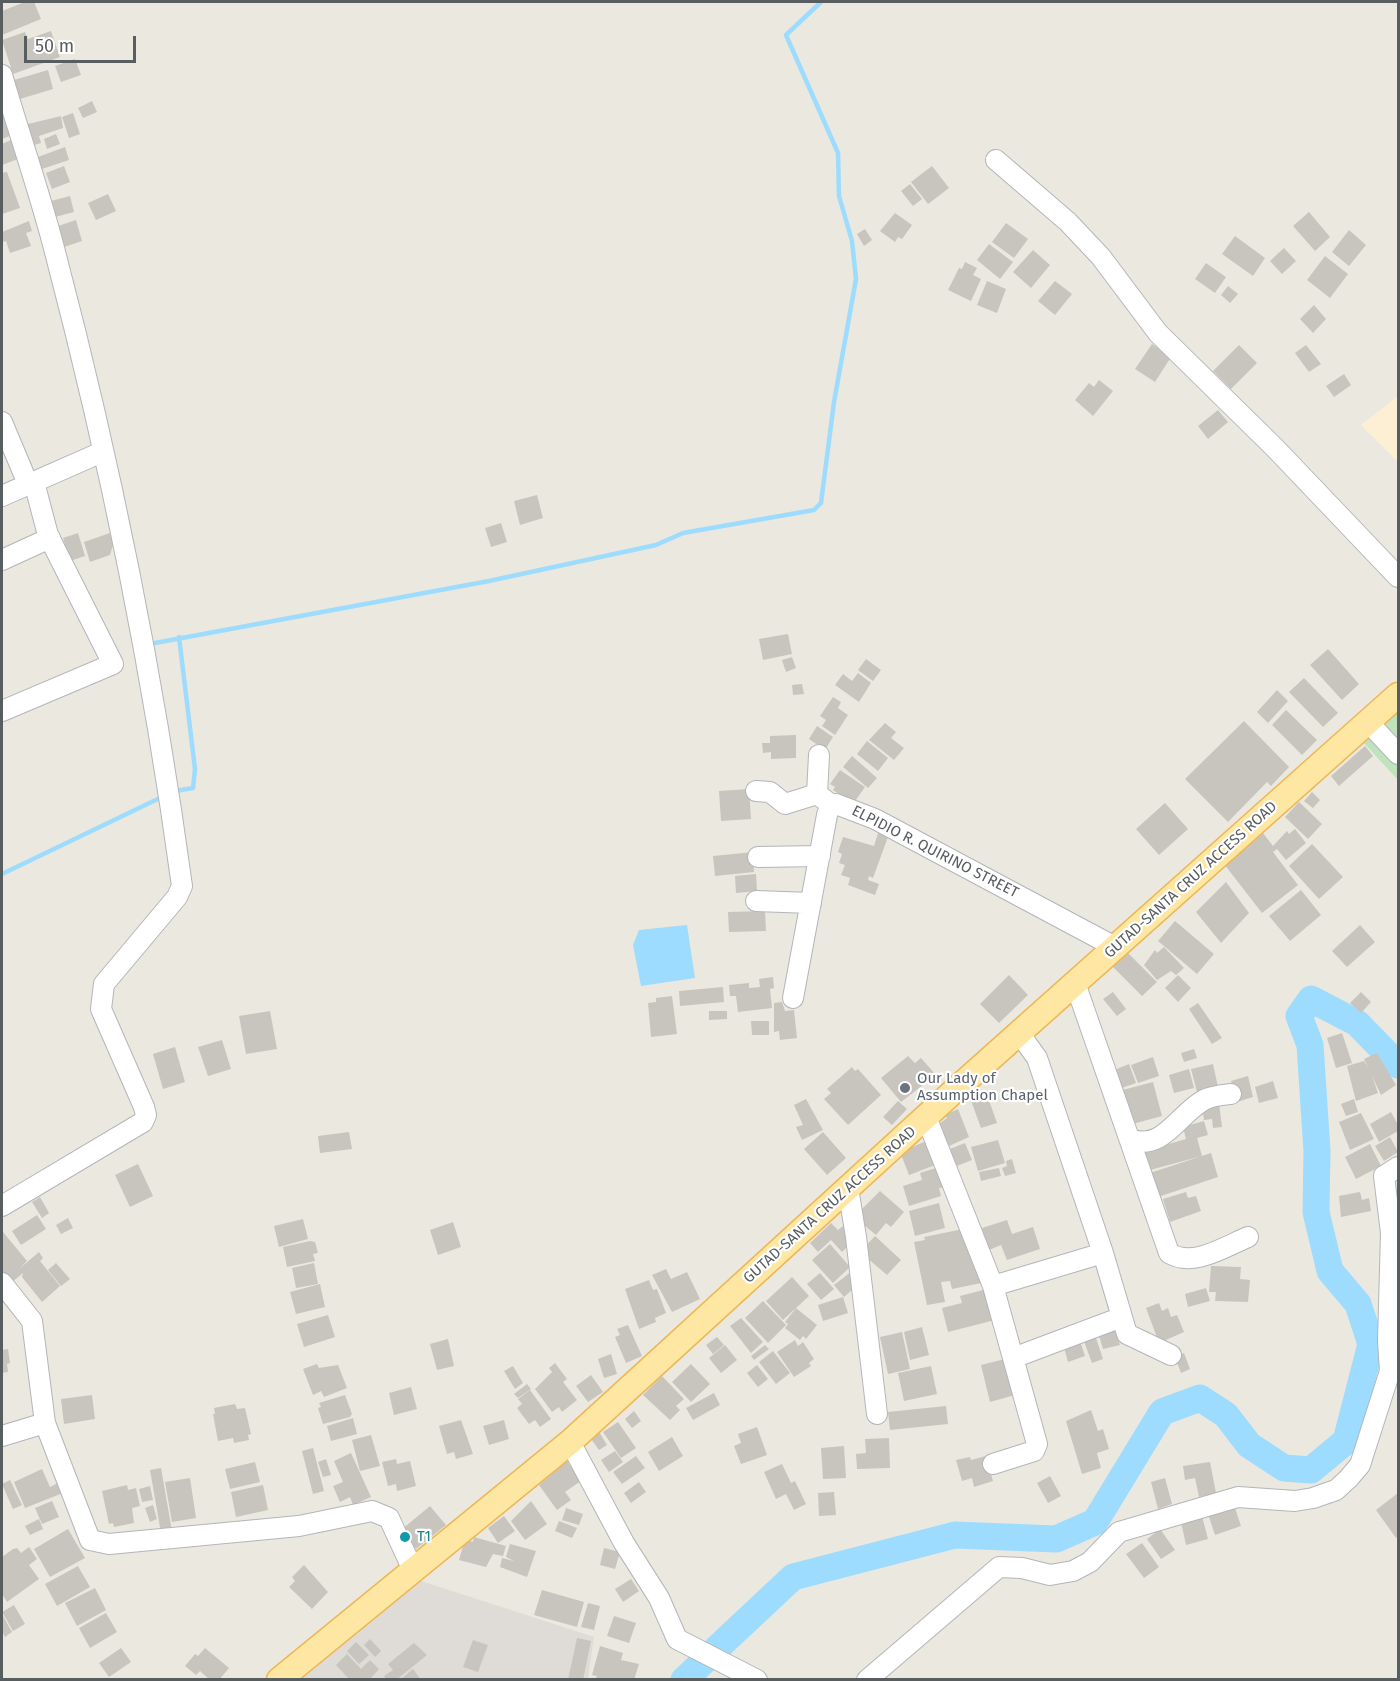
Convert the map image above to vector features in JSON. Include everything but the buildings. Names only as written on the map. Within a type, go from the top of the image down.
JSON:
[{"type":"main road","name":"GUTAD-SANTA CRUZ ACCESS ROAD","points":[[279,1680],[412,1568],[570,1442],[1019,1033],[1398,695]]},
{"type":"street","points":[[2,75],[55,251],[129,567],[171,808],[182,886],[180,892],[104,984],[101,995],[101,1009],[144,1107],[146,1115],[143,1122],[2,1206]]},
{"type":"street","points":[[996,160],[1068,222],[1101,257],[1158,333],[1276,449],[1398,577]]},
{"type":"street","points":[[2,424],[31,483],[50,538],[113,664],[2,711]]},
{"type":"street","points":[[2,496],[102,452]]},
{"type":"street","points":[[2,560],[50,538]]},
{"type":"street","points":[[1368,722],[1396,746]]},
{"type":"street","points":[[756,791],[770,792],[785,804],[825,800],[819,755]]},
{"type":"street","name":"ELPIDIO R. QUIRINO STREET","points":[[793,998],[827,815],[825,800],[875,819],[1115,947]]},
{"type":"street","points":[[758,857],[820,856]]},
{"type":"street","points":[[756,901],[811,903]]},
{"type":"street","points":[[1076,983],[1169,1253],[1180,1260],[1192,1259],[1248,1237]]},
{"type":"street","points":[[1019,1033],[1037,1058],[1103,1253],[1127,1334],[1171,1355]]},
{"type":"street","points":[[1130,1139],[1142,1144],[1151,1141],[1167,1133],[1188,1111],[1205,1100],[1231,1094]]},
{"type":"street","points":[[926,1118],[993,1286],[1037,1444],[1034,1451],[993,1464]]},
{"type":"street","points":[[867,1680],[999,1568],[1022,1568],[1050,1575],[1073,1571],[1090,1562],[1119,1532],[1238,1497],[1295,1501],[1313,1498],[1336,1490],[1348,1479],[1360,1465],[1390,1371],[1388,1341],[1391,1233],[1384,1176],[1398,1167]]},
{"type":"street","points":[[848,1188],[877,1414]]},
{"type":"street","points":[[993,1286],[1103,1253]]},
{"type":"street","points":[[2,1283],[32,1321],[45,1423],[90,1540],[109,1544],[299,1526],[372,1511],[389,1518],[412,1568]]},
{"type":"street","points":[[1013,1358],[1122,1317]]},
{"type":"street","points":[[2,1436],[45,1423]]},
{"type":"street","points":[[570,1442],[624,1543],[659,1598],[677,1639],[757,1680]]},
{"type":"shaded area","points":[[1398,396],[1398,462],[1361,425]]},
{"type":"shaded area","points":[[415,1579],[594,1637],[588,1679],[291,1680]]},
{"type":"green space","points":[[1398,708],[1398,780],[1363,742]]},
{"type":"water","points":[[687,925],[695,978],[641,986],[633,945],[639,930]]},
{"type":"waterway","points":[[155,643],[489,581],[656,545],[683,533],[814,510],[821,503],[834,402],[856,279],[852,241],[839,196],[838,153],[786,35],[821,2]]},
{"type":"waterway","points":[[175,791],[193,788],[195,769],[179,637]]},
{"type":"waterway","points":[[2,874],[164,796]]},
{"type":"waterway","points":[[713,1652],[793,1577],[955,1535],[1056,1539],[1095,1522],[1162,1412],[1200,1398],[1226,1415],[1249,1445],[1284,1468],[1311,1470],[1346,1441],[1371,1344],[1358,1304],[1330,1271],[1316,1212],[1317,1151],[1310,1045],[1299,1016],[1311,999],[1357,1023],[1398,1065]]},
{"type":"waterway","points":[[684,1680],[704,1661]]},
{"type":"place","name":"Our Lady of Assumption Chapel","points":[[905,1088]]},
{"type":"place","name":"T1","points":[[405,1537]]}]
